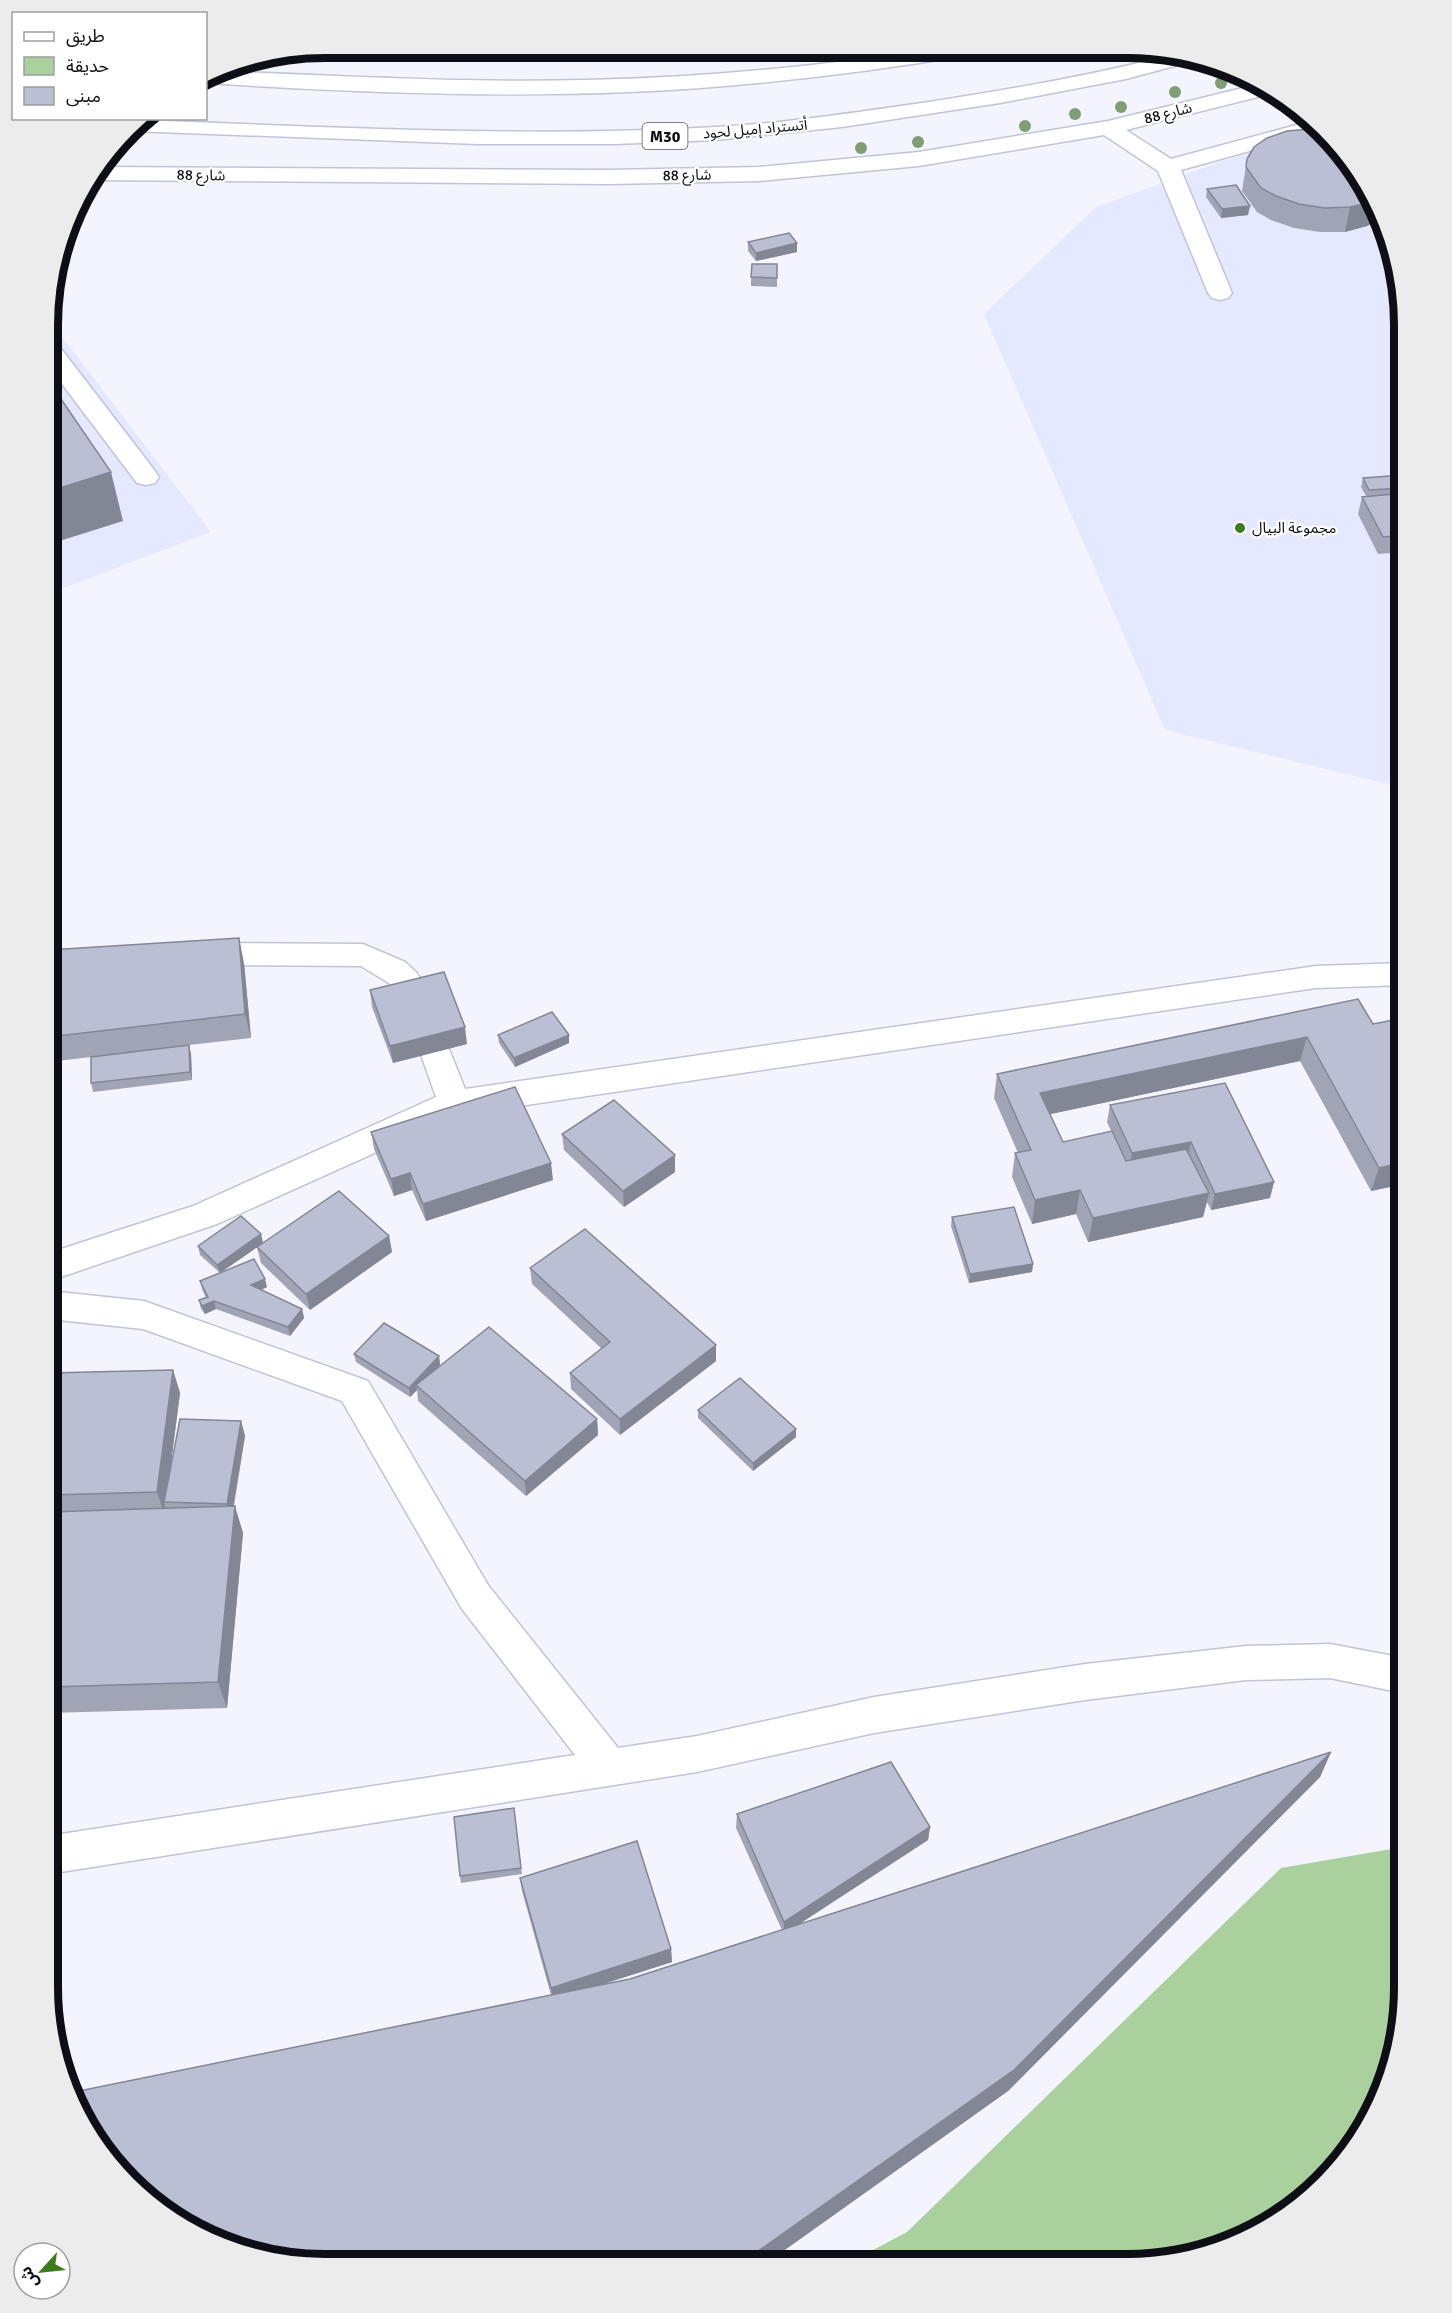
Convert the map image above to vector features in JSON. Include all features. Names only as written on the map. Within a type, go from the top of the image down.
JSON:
[{"type":"main road","points":[[226,78],[422,86],[584,87],[763,76],[856,67],[913,58]]},
{"type":"main road","name":"أتستراد إميل لحود","points":[[148,126],[438,138],[687,135],[785,127],[966,103],[1100,78],[1167,62]]},
{"type":"main road","name":"شارع 88","points":[[105,174],[609,177],[760,174],[919,159],[1108,128],[1254,91]]},
{"type":"main road","points":[[1108,128],[1168,167],[1220,293]]},
{"type":"main road","points":[[1168,167],[1307,129]]},
{"type":"main road","points":[[58,362],[146,477]]},
{"type":"main road","points":[[169,954],[363,955],[387,964],[406,978],[416,996]]},
{"type":"main road","points":[[58,1264],[205,1215],[454,1103],[1316,977],[1394,974]]},
{"type":"main road","points":[[436,1052],[454,1103]]},
{"type":"main road","points":[[58,1306],[144,1315],[355,1391],[475,1597],[610,1768]]},
{"type":"main road","points":[[58,1853],[697,1754],[874,1715],[1085,1682],[1246,1663],[1330,1661],[1394,1674]]},
{"type":"shaded area","name":"مجموعة البيال","points":[[1308,130],[1327,149],[1349,177],[1366,207],[1379,240],[1388,273],[1394,326],[1394,786],[1165,730],[984,314],[1096,207]]},
{"type":"shaded area","points":[[58,331],[211,532],[58,590]]},
{"type":"green space","points":[[1394,1849],[1394,1988],[1391,2022],[1384,2057],[1366,2106],[1349,2136],[1327,2164],[1303,2188],[1275,2210],[1245,2227],[1196,2245],[1161,2252],[1144,2254],[866,2254],[907,2232],[1281,1868]]},
{"type":"building","points":[[1307,129],[1327,149],[1349,177],[1364,204],[1325,208],[1299,204],[1261,188],[1246,167],[1247,159],[1254,147],[1267,138],[1287,131]]},
{"type":"building","points":[[1236,185],[1250,206],[1222,209],[1207,189]]},
{"type":"building","points":[[789,233],[797,243],[756,253],[748,242]]},
{"type":"building","points":[[752,264],[777,264],[777,278],[751,277]]},
{"type":"building","points":[[58,395],[111,472],[58,489]]},
{"type":"building","points":[[1394,476],[1394,489],[1369,490],[1363,478]]},
{"type":"building","points":[[1394,494],[1394,536],[1383,537],[1362,497]]},
{"type":"building","points":[[239,938],[245,1014],[58,1036],[58,949]]},
{"type":"building","points":[[444,972],[465,1027],[390,1046],[370,990]]},
{"type":"building","points":[[1358,999],[1373,1024],[1394,1020],[1394,1164],[1379,1168],[1307,1037],[1040,1093],[1063,1142],[1112,1131],[1126,1161],[1186,1149],[1209,1193],[1093,1218],[1080,1190],[1035,1200],[1015,1153],[1031,1150],[997,1074]]},
{"type":"building","points":[[552,1012],[569,1035],[514,1058],[498,1035]]},
{"type":"building","points":[[189,1045],[190,1072],[91,1083],[91,1057]]},
{"type":"building","points":[[1225,1083],[1274,1182],[1215,1194],[1191,1142],[1132,1153],[1110,1105]]},
{"type":"building","points":[[515,1087],[551,1163],[423,1204],[410,1173],[391,1179],[371,1132]]},
{"type":"building","points":[[614,1100],[675,1155],[623,1191],[562,1134]]},
{"type":"building","points":[[339,1191],[389,1236],[306,1294],[257,1247]]},
{"type":"building","points":[[1014,1207],[1033,1264],[970,1274],[952,1217]]},
{"type":"building","points":[[241,1216],[261,1234],[217,1265],[198,1246]]},
{"type":"building","points":[[585,1229],[716,1345],[620,1419],[570,1373],[610,1342],[530,1268]]},
{"type":"building","points":[[254,1259],[265,1279],[251,1285],[302,1309],[288,1327],[214,1301],[202,1306],[199,1300],[208,1297],[200,1281]]},
{"type":"building","points":[[384,1323],[439,1356],[409,1388],[354,1354]]},
{"type":"building","points":[[489,1327],[597,1419],[525,1481],[416,1385]]},
{"type":"building","points":[[173,1370],[157,1492],[58,1495],[58,1373]]},
{"type":"building","points":[[740,1378],[796,1429],[753,1463],[698,1410]]},
{"type":"building","points":[[180,1419],[241,1421],[227,1504],[164,1502]]},
{"type":"building","points":[[235,1506],[218,1682],[58,1687],[58,1512]]},
{"type":"building","points":[[1331,1752],[1014,2070],[754,2254],[308,2254],[256,2245],[207,2227],[177,2210],[149,2188],[125,2164],[103,2136],[79,2091],[630,1979]]},
{"type":"building","points":[[891,1762],[930,1827],[784,1922],[737,1814]]},
{"type":"building","points":[[514,1808],[521,1868],[460,1876],[454,1817]]},
{"type":"building","points":[[637,1841],[671,1949],[551,1988],[520,1878]]},
{"type":"place","name":"مجموعة البيال","points":[[1240,528]]}]
